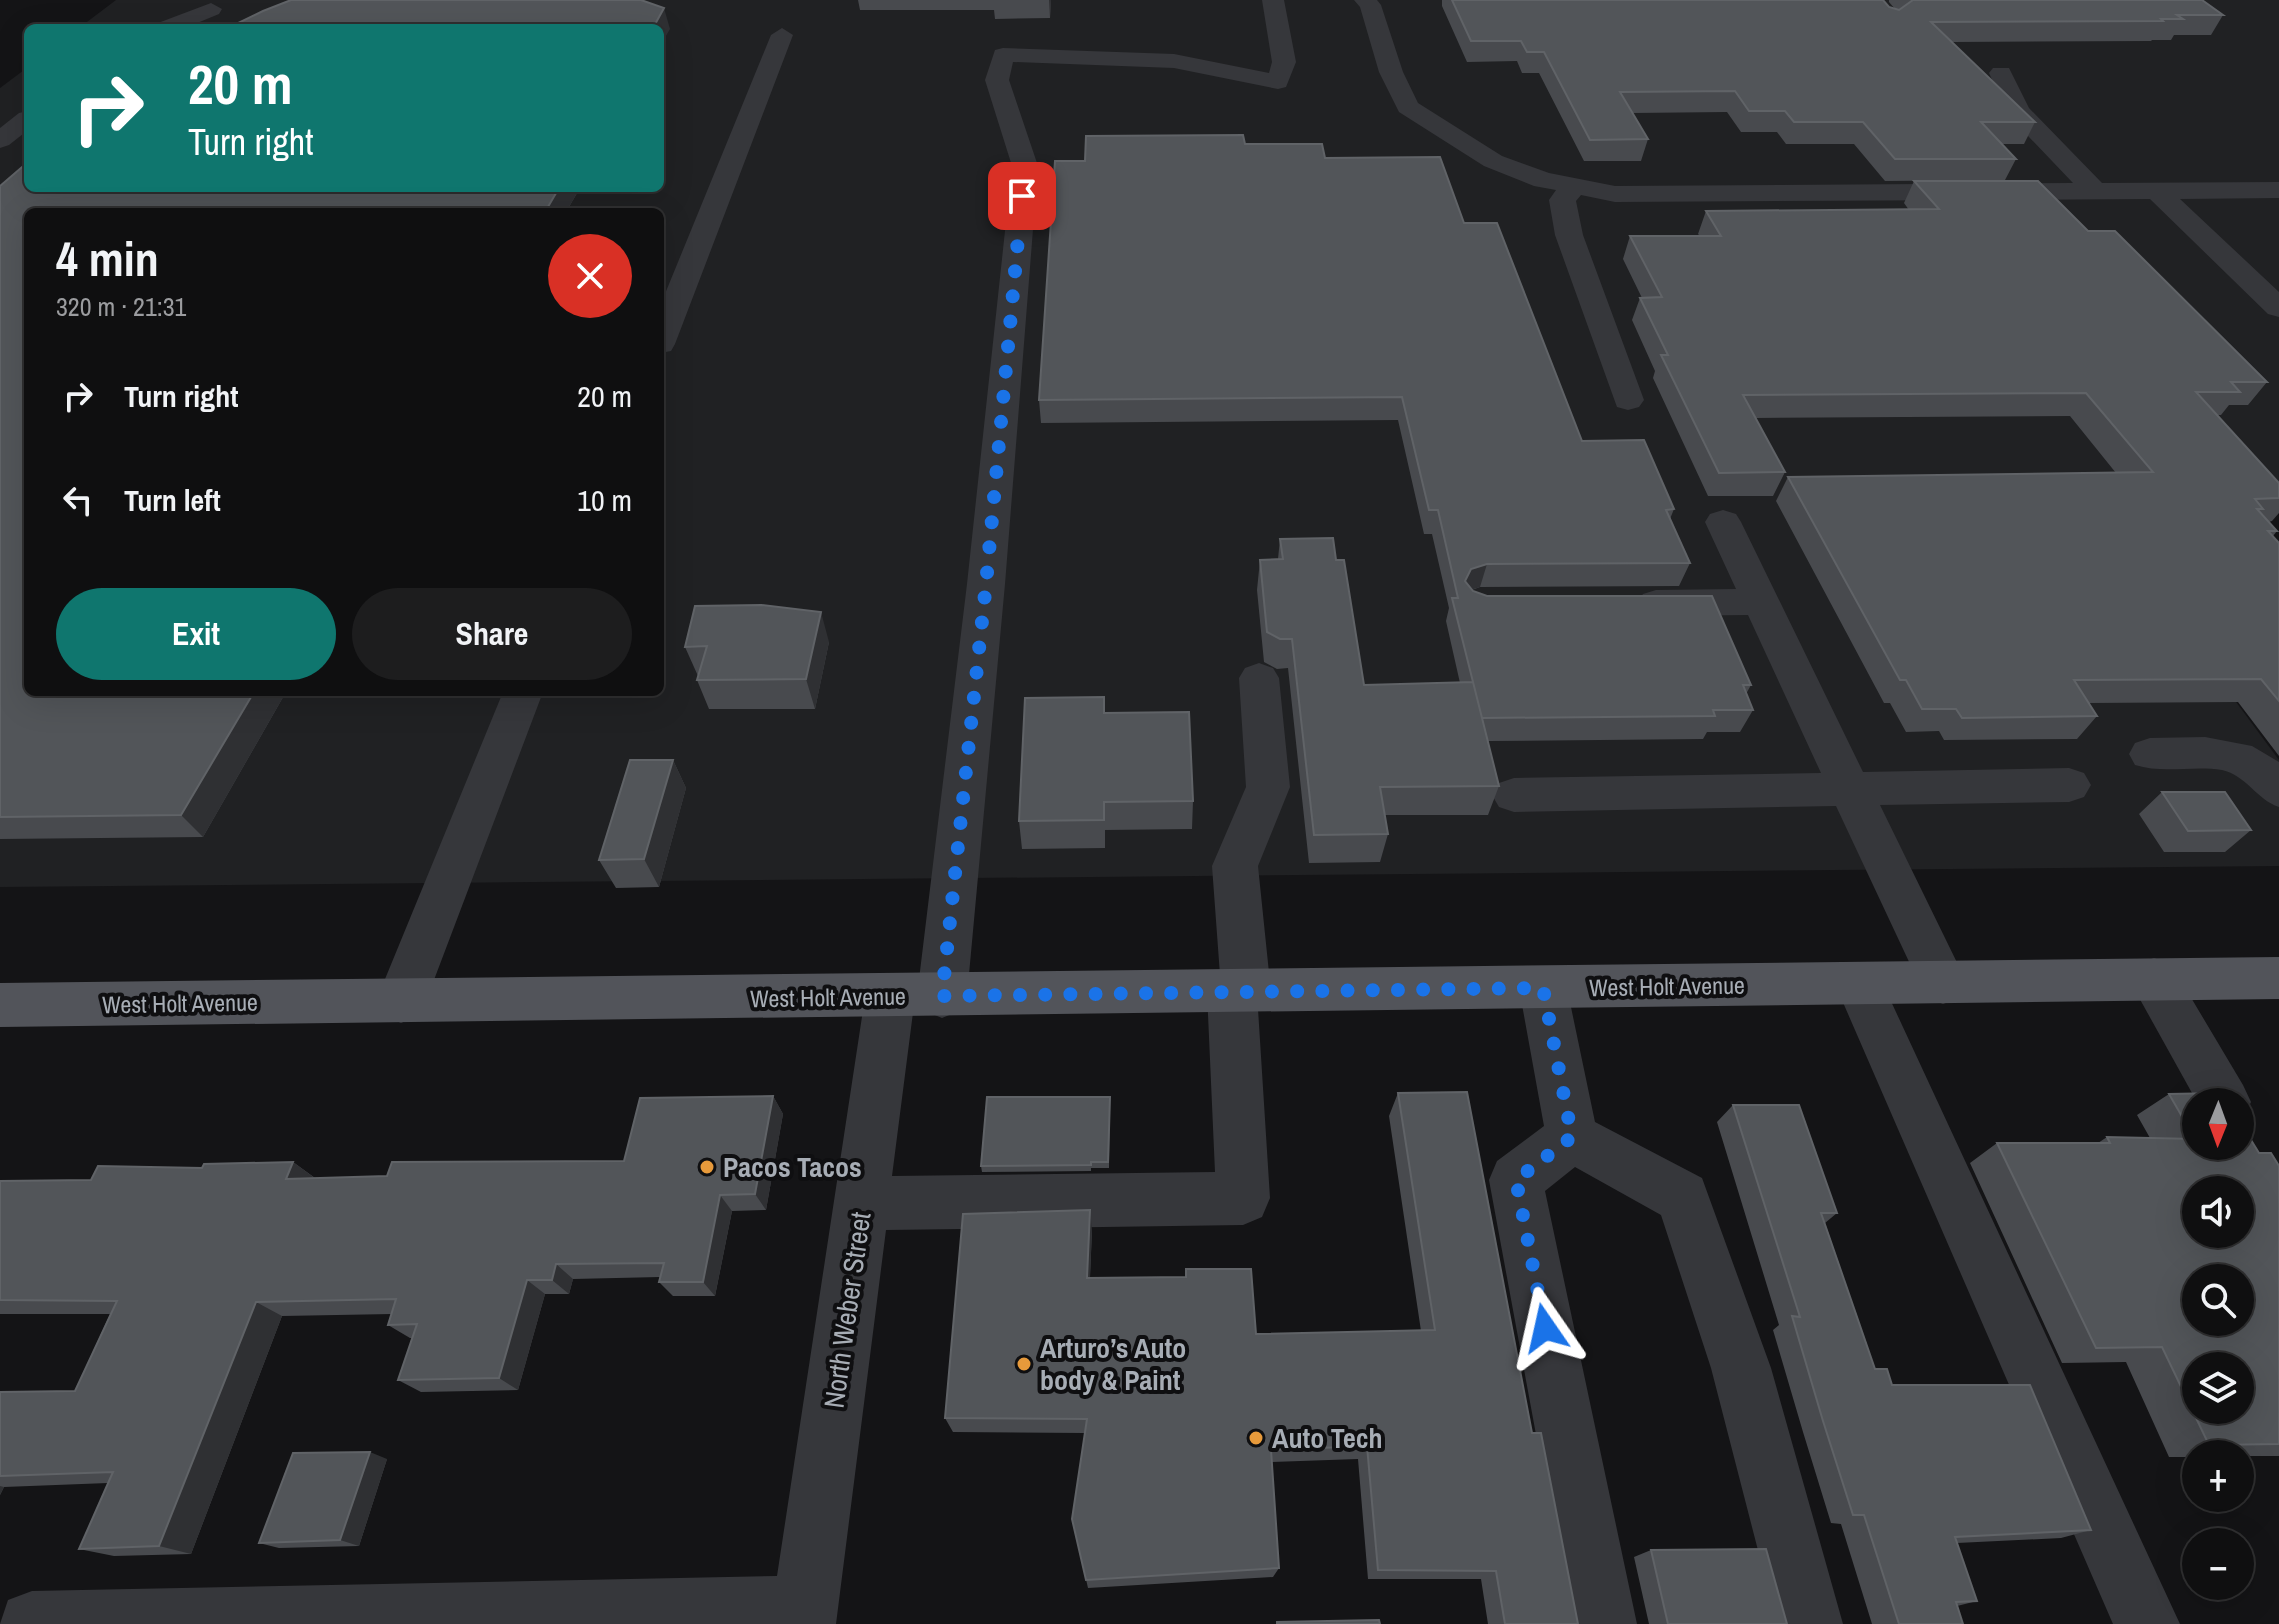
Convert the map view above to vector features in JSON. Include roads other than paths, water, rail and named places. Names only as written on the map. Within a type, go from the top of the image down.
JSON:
[{"type":"main road","name":"West Holt Avenue","points":[[0,1005],[2279,978]]},
{"type":"street","name":"North Weber Street","points":[[804,1616],[862,1203],[916,996],[988,569],[1025,166],[997,80],[1003,55],[1174,61],[1278,82],[1284,62],[1273,0]]},
{"type":"street","points":[[1365,0],[1370,5],[1391,72],[1408,107],[1493,161],[1543,180],[1615,194],[2279,190]]},
{"type":"street","points":[[175,24],[211,9]]},
{"type":"street","points":[[664,334],[782,35]]},
{"type":"street","points":[[2001,73],[2018,111],[2095,191]]},
{"type":"street","points":[[0,140],[24,121]]},
{"type":"street","points":[[1575,186],[1562,200],[1569,235],[1628,400]]},
{"type":"street","points":[[2157,191],[2279,308]]},
{"type":"street","points":[[1723,522],[1943,983]]},
{"type":"street","points":[[1621,603],[1762,602]]},
{"type":"street","points":[[862,1203],[1243,1198],[1235,866],[1268,787],[1259,678]]},
{"type":"street","points":[[401,1001],[521,696]]},
{"type":"street","points":[[2150,754],[2234,754],[2255,764],[2279,790]]},
{"type":"street","points":[[1514,795],[2069,785]]},
{"type":"street","points":[[2154,979],[2218,1088]]},
{"type":"street","points":[[1859,984],[2147,1624]]},
{"type":"street","points":[[1543,988],[1572,1137]]},
{"type":"street","points":[[1572,1137],[1516,1180],[1604,1624]]},
{"type":"street","points":[[1572,1137],[1683,1197],[1741,1368],[1810,1624]]},
{"type":"street","points":[[32,1624],[804,1616]]},
{"type":"place","name":"Pacos Tacos","points":[[707,1167]]},
{"type":"place","name":"Arturo’s Auto body & Paint","points":[[1024,1364]]},
{"type":"place","name":"Auto Tech","points":[[1256,1438]]}]
